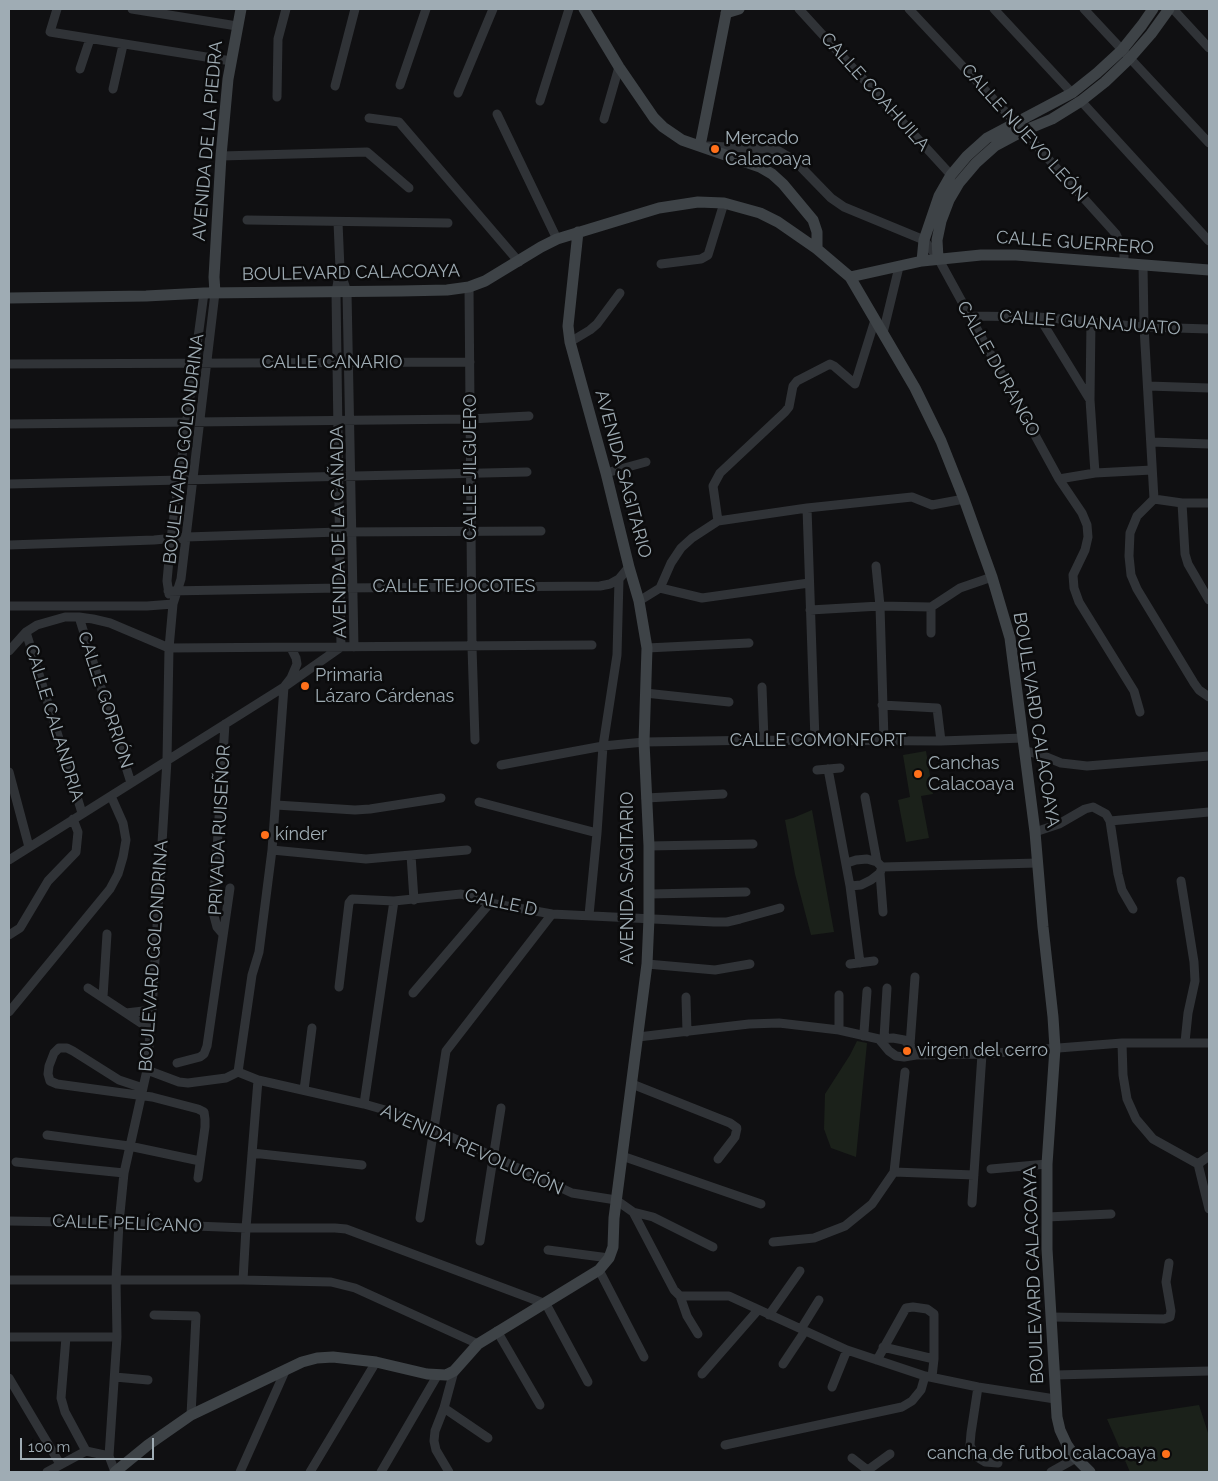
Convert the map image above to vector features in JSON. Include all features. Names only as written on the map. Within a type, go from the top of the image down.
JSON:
[{"type":"street","points":[[57,9],[50,32],[231,61]]},
{"type":"street","points":[[132,9],[237,26]]},
{"type":"street","name":"AVENIDA DE LA PIEDRA","points":[[210,293],[214,277],[221,156],[231,61],[241,9]]},
{"type":"street","points":[[277,97],[278,39],[286,9]]},
{"type":"street","points":[[335,86],[354,9]]},
{"type":"street","points":[[400,85],[426,9]]},
{"type":"street","points":[[458,93],[493,9]]},
{"type":"street","points":[[540,102],[569,9]]},
{"type":"street","points":[[584,9],[619,67],[662,127],[682,140],[760,167],[778,179],[813,220],[817,232],[817,249]]},
{"type":"street","points":[[700,146],[726,11],[739,9]]},
{"type":"street","name":"CALLE COAHUILA","points":[[799,9],[950,175]]},
{"type":"street","name":"CALLE NUEVO LEÓN","points":[[909,9],[1019,126],[1116,234],[1124,252],[1124,264]]},
{"type":"street","points":[[994,9],[1072,93]]},
{"type":"street","points":[[1084,9],[1209,143]]},
{"type":"street","points":[[922,261],[924,240],[939,196],[950,175],[966,156],[987,138],[1019,126],[1052,119],[1081,101],[1105,82],[1126,54],[1153,9]]},
{"type":"street","points":[[938,258],[941,221],[959,183],[976,163],[1019,126],[1045,108],[1072,93],[1097,73],[1126,54],[1151,34],[1169,9]]},
{"type":"street","points":[[1173,9],[1209,48]]},
{"type":"street","points":[[80,69],[90,39]]},
{"type":"street","points":[[113,89],[122,45]]},
{"type":"street","points":[[604,119],[619,67]]},
{"type":"street","points":[[1081,101],[1209,241]]},
{"type":"street","points":[[497,114],[557,239]]},
{"type":"street","points":[[369,118],[399,122],[519,262]]},
{"type":"street","points":[[700,146],[764,148],[779,152],[794,160],[831,198],[844,207],[924,240]]},
{"type":"street","points":[[221,156],[367,152],[409,188]]},
{"type":"street","name":"BOULEVARD CALACOAYA","points":[[9,298],[447,290],[469,287],[485,281],[557,239],[659,208],[698,202],[724,202],[760,213],[778,222],[817,249],[850,278],[915,388],[941,441],[992,577],[1010,638],[1035,832],[1054,1017],[1055,1048],[1047,1164],[1047,1217],[1055,1399],[1060,1430],[1067,1445],[1076,1458],[1090,1472]]},
{"type":"street","points":[[662,264],[701,259],[708,255],[724,202]]},
{"type":"street","points":[[247,220],[448,224]]},
{"type":"street","points":[[338,222],[342,292]]},
{"type":"street","name":"AVENIDA SAGITARIO","points":[[454,1371],[478,1344],[599,1270],[609,1258],[613,1247],[616,1200],[647,964],[649,894],[644,742],[647,648],[639,601],[570,342],[568,326],[578,232]]},
{"type":"street","name":"CALLE DURANGO","points":[[924,240],[938,258],[1059,479],[1082,513],[1088,537],[1085,550],[1074,575],[1074,588],[1079,602],[1134,691],[1140,712]]},
{"type":"street","name":"CALLE GUERRERO","points":[[850,278],[938,258],[981,255],[1016,255],[1209,270]]},
{"type":"street","points":[[1143,265],[1144,327],[1154,499],[1137,516],[1130,533],[1129,556],[1131,574],[1137,589],[1194,683],[1199,690],[1209,697]]},
{"type":"street","points":[[883,332],[899,267]]},
{"type":"street","name":"CALLE JILGUERO","points":[[469,287],[472,647],[475,740]]},
{"type":"street","name":"AVENIDA DE LA CAÑADA","points":[[342,292],[348,363],[350,421],[354,647]]},
{"type":"street","name":"AVENIDA DE LA CAÑADA","points":[[9,860],[284,687],[341,647],[337,364],[342,292]]},
{"type":"street","name":"BOULEVARD GOLONDRINA","points":[[173,604],[168,591],[167,581],[171,538],[195,363],[210,293]]},
{"type":"street","name":"BOULEVARD GOLONDRINA","points":[[109,1456],[117,1338],[116,1279],[119,1223],[124,1173],[147,1070],[166,760],[173,604],[178,591],[186,537],[208,363],[210,293]]},
{"type":"street","points":[[570,342],[597,324],[620,293]]},
{"type":"street","name":"CALLE GUANAJUATO","points":[[970,316],[1039,317],[1144,327],[1209,330]]},
{"type":"street","points":[[1039,317],[1090,400]]},
{"type":"street","points":[[718,521],[713,486],[720,473],[789,407],[793,386],[797,381],[830,364],[855,384],[875,320]]},
{"type":"street","points":[[1091,321],[1090,400],[1095,474]]},
{"type":"street","name":"CALLE CANARIO","points":[[9,364],[470,362]]},
{"type":"street","points":[[1148,386],[1209,388]]},
{"type":"street","points":[[9,424],[470,420],[529,416]]},
{"type":"street","points":[[1151,442],[1209,444]]},
{"type":"street","points":[[606,473],[646,462]]},
{"type":"street","points":[[1059,479],[1095,474],[1152,470]]},
{"type":"street","points":[[9,484],[527,472]]},
{"type":"street","points":[[639,601],[660,588],[671,563],[682,548],[692,538],[718,521],[807,508],[912,497],[932,505],[964,499]]},
{"type":"street","points":[[1154,499],[1182,503],[1209,503]]},
{"type":"street","points":[[1182,503],[1185,554],[1188,564],[1209,600]]},
{"type":"street","points":[[807,508],[815,740]]},
{"type":"street","points":[[9,545],[339,532],[540,531]]},
{"type":"street","points":[[876,566],[880,606],[884,740]]},
{"type":"street","points":[[588,915],[597,833],[603,746],[618,655],[619,579],[629,567]]},
{"type":"street","points":[[810,610],[880,606],[931,607],[960,588],[992,577]]},
{"type":"street","name":"CALLE TEJOCOTES","points":[[168,591],[600,586],[610,584],[619,579]]},
{"type":"street","points":[[660,588],[702,598],[810,583]]},
{"type":"street","points":[[9,606],[147,606],[173,604]]},
{"type":"street","points":[[931,607],[931,633]]},
{"type":"street","points":[[9,651],[26,632],[37,625],[52,620],[79,617],[93,618],[110,623],[170,648],[592,645]]},
{"type":"street","name":"CALLE GORRIÓN","points":[[79,617],[132,783]]},
{"type":"street","name":"CALLE CALANDRIA","points":[[26,632],[82,813]]},
{"type":"street","points":[[647,648],[749,643]]},
{"type":"street","points":[[147,1070],[179,1082],[188,1083],[226,1078],[240,1072],[252,975],[258,960],[272,850],[284,687],[291,678],[297,664],[291,648]]},
{"type":"street","points":[[762,687],[764,740]]},
{"type":"street","points":[[645,693],[729,702]]},
{"type":"street","points":[[882,706],[937,708],[941,742]]},
{"type":"street","name":"PRIVADA RUISEÑOR","points":[[222,934],[217,927],[213,912],[225,724]]},
{"type":"street","name":"CALLE COMONFORT","points":[[501,765],[603,746],[644,742],[884,740],[941,742],[1023,738]]},
{"type":"street","points":[[1025,751],[1040,754],[1060,763],[1087,766],[1209,756]]},
{"type":"street","points":[[817,770],[840,768]]},
{"type":"street","points":[[828,769],[847,864],[860,963]]},
{"type":"street","points":[[9,772],[29,847]]},
{"type":"street","points":[[646,798],[723,794]]},
{"type":"street","points":[[9,1012],[110,889],[118,874],[124,858],[126,840],[123,823],[112,796]]},
{"type":"street","points":[[865,797],[880,867],[883,912]]},
{"type":"street","points":[[276,805],[362,810],[440,798]]},
{"type":"street","points":[[479,802],[597,833]]},
{"type":"street","points":[[1035,832],[1059,824],[1085,809],[1093,807],[1106,814],[1110,821],[1122,890],[1133,909]]},
{"type":"street","points":[[1110,821],[1209,812]]},
{"type":"street","points":[[9,935],[20,928],[48,881],[76,852],[78,832],[73,819]]},
{"type":"street","points":[[648,846],[752,844]]},
{"type":"street","points":[[272,850],[353,859],[411,856],[467,850]]},
{"type":"street","points":[[411,856],[414,900]]},
{"type":"street","points":[[847,864],[862,859],[880,867],[1038,863]]},
{"type":"street","points":[[850,886],[872,880],[880,867]]},
{"type":"street","points":[[1181,881],[1194,962],[1195,981],[1186,1025],[1185,1042]]},
{"type":"street","points":[[177,1063],[200,1057],[204,1054],[230,888]]},
{"type":"street","points":[[649,894],[746,892]]},
{"type":"street","name":"CALLE D","points":[[339,987],[349,903],[352,899],[414,900],[452,893],[490,903],[552,914],[727,922],[780,908]]},
{"type":"street","points":[[364,1104],[394,901]]},
{"type":"street","points":[[413,993],[490,903]]},
{"type":"street","points":[[420,1218],[446,1051],[552,914]]},
{"type":"street","points":[[103,997],[107,934]]},
{"type":"street","points":[[850,964],[874,961]]},
{"type":"street","points":[[647,964],[716,970],[750,964]]},
{"type":"street","points":[[910,1044],[916,977]]},
{"type":"street","points":[[88,988],[150,1029]]},
{"type":"street","points":[[887,988],[881,1038],[889,1052],[896,1056],[982,1054],[1122,1043],[1209,1042]]},
{"type":"street","points":[[862,1036],[864,1032],[867,992]]},
{"type":"street","points":[[839,995],[839,1030]]},
{"type":"street","points":[[686,997],[686,1032]]},
{"type":"street","points":[[126,1013],[152,1010]]},
{"type":"street","points":[[638,1037],[749,1024],[779,1023],[839,1030],[862,1036],[904,1040],[910,1044],[916,1055]]},
{"type":"street","points":[[304,1090],[312,1028]]},
{"type":"street","points":[[1122,1043],[1123,1075],[1127,1099],[1136,1119],[1152,1139],[1198,1164],[1209,1209]]},
{"type":"street","points":[[142,1092],[57,1084],[50,1081],[48,1074],[49,1066],[54,1053],[59,1048],[67,1048],[142,1092],[204,1112],[205,1119],[198,1178]]},
{"type":"street","points":[[972,1203],[982,1054]]},
{"type":"street","name":"AVENIDA REVOLUCIÓN","points":[[240,1072],[258,1080],[364,1104],[434,1129],[572,1193],[616,1200]]},
{"type":"street","points":[[773,1242],[814,1238],[845,1226],[872,1204],[894,1172],[905,1072]]},
{"type":"street","points":[[244,1280],[246,1228],[258,1080]]},
{"type":"street","points":[[632,1084],[730,1123],[737,1128],[735,1138],[718,1159]]},
{"type":"street","points":[[480,1241],[501,1108]]},
{"type":"street","points":[[47,1135],[129,1146],[200,1161]]},
{"type":"street","points":[[252,1153],[362,1165]]},
{"type":"street","points":[[622,1156],[761,1204]]},
{"type":"street","points":[[1198,1164],[1209,1156]]},
{"type":"street","points":[[16,1162],[124,1173]]},
{"type":"street","points":[[991,1169],[1047,1164]]},
{"type":"street","points":[[894,1172],[974,1175]]},
{"type":"street","points":[[616,1200],[633,1212],[652,1217],[713,1247]]},
{"type":"street","points":[[633,1212],[674,1290],[680,1296],[687,1316],[698,1334]]},
{"type":"street","points":[[1047,1217],[1112,1214]]},
{"type":"street","name":"CALLE PELÍCANO","points":[[9,1221],[346,1229],[546,1304]]},
{"type":"street","points":[[548,1250],[609,1258]]},
{"type":"street","points":[[1051,1317],[1164,1319],[1170,1316],[1171,1310],[1166,1282],[1169,1263]]},
{"type":"street","points":[[599,1270],[644,1358]]},
{"type":"street","points":[[769,1315],[800,1271]]},
{"type":"street","points":[[9,1280],[116,1279],[330,1282],[344,1284],[478,1344]]},
{"type":"street","points":[[680,1296],[729,1296],[847,1350],[876,1360],[928,1376],[978,1387],[1055,1399]]},
{"type":"street","points":[[784,1364],[819,1300]]},
{"type":"street","points":[[546,1304],[588,1382]]},
{"type":"street","points":[[725,1446],[902,1407],[912,1401],[921,1390],[934,1359],[934,1314],[927,1309],[913,1306],[906,1308],[876,1360]]},
{"type":"street","points":[[702,1374],[758,1310]]},
{"type":"street","points":[[154,1315],[196,1316],[191,1415]]},
{"type":"street","points":[[497,1331],[540,1405]]},
{"type":"street","points":[[9,1337],[117,1338]]},
{"type":"street","points":[[66,1337],[61,1398],[65,1412],[86,1451]]},
{"type":"street","points":[[883,1347],[934,1359]]},
{"type":"street","points":[[832,1387],[847,1350]]},
{"type":"street","points":[[47,1472],[86,1451],[109,1456],[115,1472],[148,1445],[191,1415],[286,1369],[316,1358],[333,1357],[376,1362],[437,1376],[446,1375],[454,1371]]},
{"type":"street","points":[[310,1472],[376,1362]]},
{"type":"street","points":[[240,1472],[286,1369]]},
{"type":"street","points":[[449,1472],[436,1450],[434,1441],[435,1431],[444,1408],[454,1371]]},
{"type":"street","points":[[1055,1376],[1209,1371]]},
{"type":"street","points":[[382,1472],[437,1376]]},
{"type":"street","points":[[115,1377],[148,1380]]},
{"type":"street","points":[[9,1378],[60,1464]]},
{"type":"street","points":[[978,1387],[970,1433],[970,1446],[975,1456],[985,1462],[998,1463]]},
{"type":"street","points":[[444,1408],[488,1438]]},
{"type":"street","points":[[852,1458],[869,1471],[890,1454]]},
{"type":"street","points":[[1051,1472],[1076,1458]]},
{"type":"shaded area","points":[[926,751],[933,794],[921,796],[929,838],[906,842],[898,800],[910,797],[903,755]]},
{"type":"shaded area","points":[[812,810],[834,932],[811,935],[795,874],[785,820]]},
{"type":"shaded area","points":[[857,1041],[867,1043],[856,1157],[831,1148],[824,1129],[825,1094]]},
{"type":"shaded area","name":"cancha de futbol calacoaya","points":[[1199,1405],[1209,1436],[1209,1472],[1130,1472],[1107,1419]]},
{"type":"place","name":"Mercado Calacoaya","points":[[715,149]]},
{"type":"place","name":"Primaria Lázaro Cárdenas","points":[[305,686]]},
{"type":"place","name":"Canchas Calacoaya","points":[[918,774]]},
{"type":"place","name":"kínder","points":[[265,835]]},
{"type":"place","name":"virgen del cerro","points":[[907,1051]]},
{"type":"place","name":"cancha de futbol calacoaya","points":[[1166,1454]]}]
